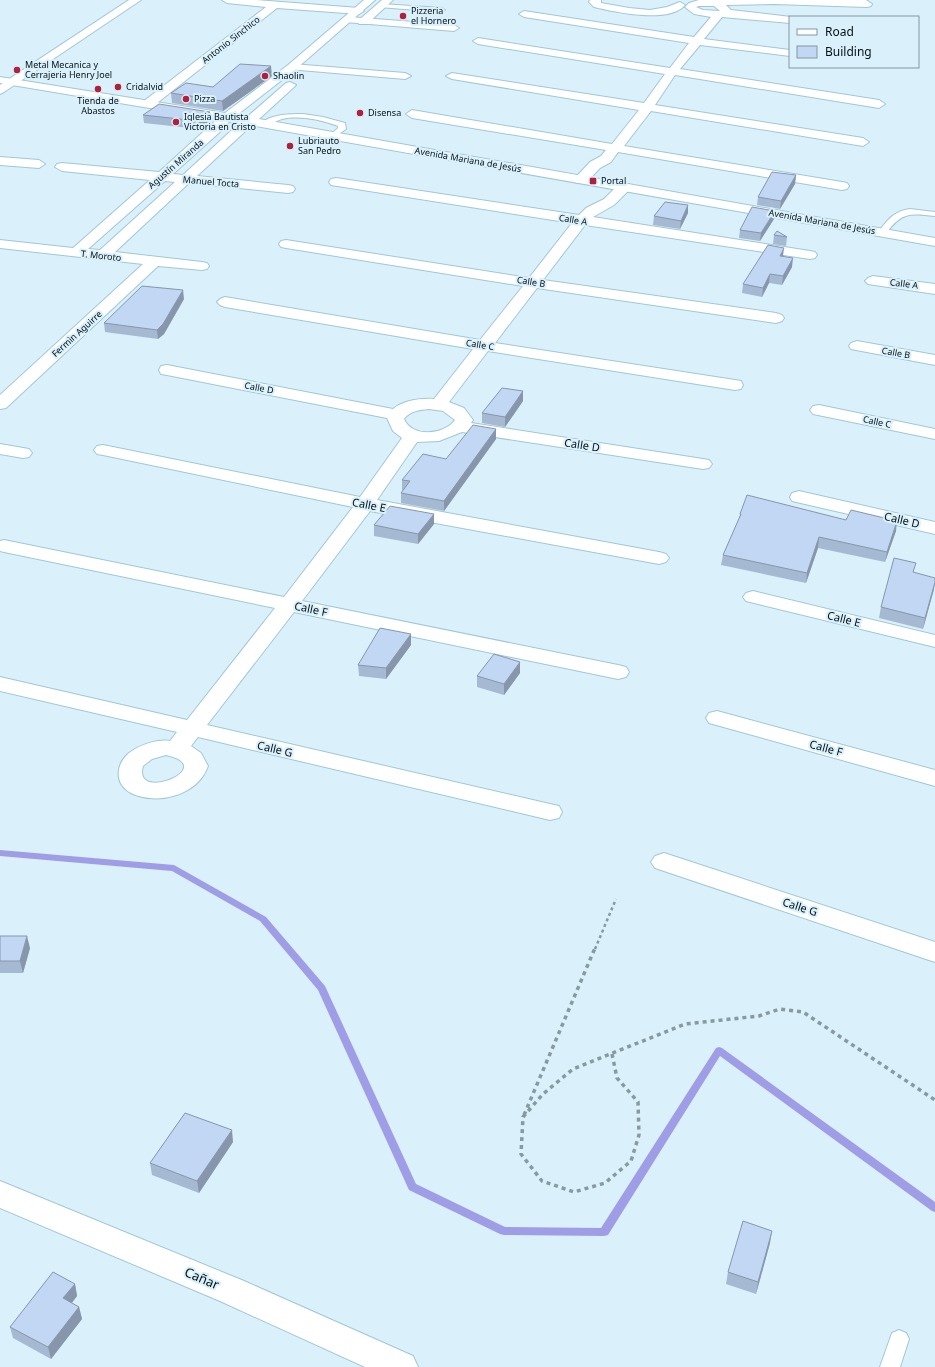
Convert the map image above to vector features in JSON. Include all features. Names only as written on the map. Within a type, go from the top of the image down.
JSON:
[{"type":"street","points":[[0,90],[136,0]]},
{"type":"street","name":"Antonio Sinchico","points":[[227,0],[275,5]]},
{"type":"street","name":"Agustín Miranda","points":[[351,25],[359,10],[370,0]]},
{"type":"street","points":[[596,0],[594,2],[598,5],[650,14],[669,11],[685,6]]},
{"type":"street","points":[[720,2],[774,1],[800,4],[868,4],[860,1],[808,0]]},
{"type":"street","points":[[657,1],[685,6],[694,11],[789,20]]},
{"type":"street","name":"Agustín Miranda","points":[[75,253],[218,127],[227,117],[292,67],[351,25],[364,21],[384,3]]},
{"type":"street","points":[[275,5],[359,10]]},
{"type":"street","name":"Antonio Sinchico","points":[[148,104],[275,5]]},
{"type":"street","points":[[524,14],[696,41],[789,53]]},
{"type":"street","points":[[581,180],[603,163],[647,108],[696,41],[723,14]]},
{"type":"street","points":[[364,21],[454,28]]},
{"type":"street","points":[[478,41],[879,104]]},
{"type":"street","name":"Agustín Miranda","points":[[102,256],[184,179],[320,59]]},
{"type":"street","points":[[292,67],[405,76]]},
{"type":"street","points":[[452,76],[862,142]]},
{"type":"street","name":"Avenida Mariana de Jesús","points":[[0,80],[227,117],[935,242]]},
{"type":"street","points":[[412,114],[842,186]]},
{"type":"street","points":[[0,161],[39,164]]},
{"type":"street","points":[[439,404],[586,216],[601,183],[603,163]]},
{"type":"street","name":"Manuel Tocta","points":[[62,167],[288,189]]},
{"type":"street","name":"Calle A","points":[[336,182],[586,216],[810,255]]},
{"type":"street","points":[[586,216],[609,202],[624,187]]},
{"type":"street","name":"T. Moroto","points":[[0,244],[153,262],[202,266]]},
{"type":"street","name":"Calle B","points":[[286,244],[535,283],[776,318]]},
{"type":"street","points":[[0,260],[16,246]]},
{"type":"street","name":"Fermìn Aguirre","points":[[0,404],[128,287],[153,262]]},
{"type":"street","name":"Calle A","points":[[874,281],[935,289]]},
{"type":"street","name":"Calle C","points":[[225,302],[484,346],[735,385]]},
{"type":"street","name":"Calle B","points":[[857,346],[935,360]]},
{"type":"street","name":"Calle D","points":[[168,370],[397,415]]},
{"type":"street","points":[[439,404],[452,407],[461,413],[464,420],[461,427],[446,435],[430,437],[413,435],[399,429],[395,419],[397,415],[410,407],[439,404]]},
{"type":"street","name":"Calle C","points":[[820,410],[935,434]]},
{"type":"street","name":"Calle D","points":[[461,427],[703,464]]},
{"type":"street","points":[[177,748],[365,504],[413,435]]},
{"type":"street","points":[[0,449],[23,453]]},
{"type":"street","name":"Calle E","points":[[103,450],[365,504],[660,558]]},
{"type":"street","name":"Calle D","points":[[799,497],[935,528]]},
{"type":"street","name":"Calle F","points":[[4,546],[618,672]]},
{"type":"street","name":"Calle E","points":[[753,597],[935,641]]},
{"type":"street","name":"Calle G","points":[[0,684],[190,730],[550,812]]},
{"type":"street","name":"Calle F","points":[[716,718],[935,778]]},
{"type":"street","name":"Calle G","points":[[664,862],[935,952]]},
{"type":"street","name":"Cañar","points":[[0,1194],[232,1291],[401,1367]]},
{"type":"lane","points":[[384,3],[442,10]]},
{"type":"lane","points":[[882,233],[897,214],[912,211],[935,214]]},
{"type":"lane","points":[[890,1367],[899,1339]]},
{"type":"path","points":[[612,1054],[617,1078],[638,1102],[639,1135],[631,1161],[606,1183],[574,1192],[542,1181],[521,1154],[523,1117],[616,898]]},
{"type":"path","points":[[523,1117],[543,1094],[573,1069],[685,1024],[759,1016],[780,1009],[802,1012],[935,1100]]},
{"type":"building","points":[[240,64],[271,66],[222,101],[171,93],[186,83],[213,87]]},
{"type":"building","points":[[159,104],[210,112],[198,121],[143,115]]},
{"type":"building","points":[[772,172],[796,175],[781,201],[758,197]]},
{"type":"building","points":[[665,202],[688,205],[681,221],[654,216]]},
{"type":"building","points":[[752,207],[775,211],[761,233],[740,230]]},
{"type":"building","points":[[777,231],[787,237],[774,235]]},
{"type":"building","points":[[768,245],[784,248],[780,256],[793,258],[783,276],[770,274],[763,288],[743,284]]},
{"type":"building","points":[[142,286],[183,290],[163,324],[157,330],[104,323]]},
{"type":"building","points":[[502,388],[523,391],[505,417],[482,413]]},
{"type":"building","points":[[473,425],[496,429],[444,501],[401,493],[410,481],[402,480],[423,454],[446,459]]},
{"type":"building","points":[[747,495],[846,520],[851,510],[897,521],[887,552],[819,537],[807,573],[723,555],[741,514]]},
{"type":"building","points":[[390,506],[434,514],[418,534],[374,525]]},
{"type":"building","points":[[894,558],[916,563],[913,572],[935,578],[925,618],[881,607]]},
{"type":"building","points":[[380,628],[411,634],[386,668],[358,665]]},
{"type":"building","points":[[494,654],[520,662],[504,684],[477,676]]},
{"type":"building","points":[[0,936],[27,936],[20,961],[0,961]]},
{"type":"building","points":[[185,1113],[232,1130],[197,1181],[150,1163]]},
{"type":"building","points":[[743,1221],[772,1231],[758,1282],[728,1272]]},
{"type":"building","points":[[53,1272],[75,1284],[63,1298],[79,1307],[48,1347],[10,1327]]},
{"type":"waterway","points":[[0,853],[174,868],[263,919],[322,988],[412,1187],[504,1231],[604,1232],[719,1050],[935,1208]]},
{"type":"place","name":"Pizzeria el Hornero","points":[[403,16]]},
{"type":"place","name":"Metal Mecanica y Cerrajeria Henry Joel","points":[[17,70]]},
{"type":"place","name":"Shaolin","points":[[265,76]]},
{"type":"place","name":"Cridalvid","points":[[118,87]]},
{"type":"place","name":"Tienda de Abastos","points":[[98,89]]},
{"type":"place","name":"Pizza","points":[[186,99]]},
{"type":"place","name":"Disensa","points":[[360,113]]},
{"type":"place","name":"Iglesia Bautista Victoria en Cristo","points":[[176,122]]},
{"type":"place","name":"Lubriauto San Pedro","points":[[290,146]]},
{"type":"place","name":"Portal","points":[[593,181]]}]
